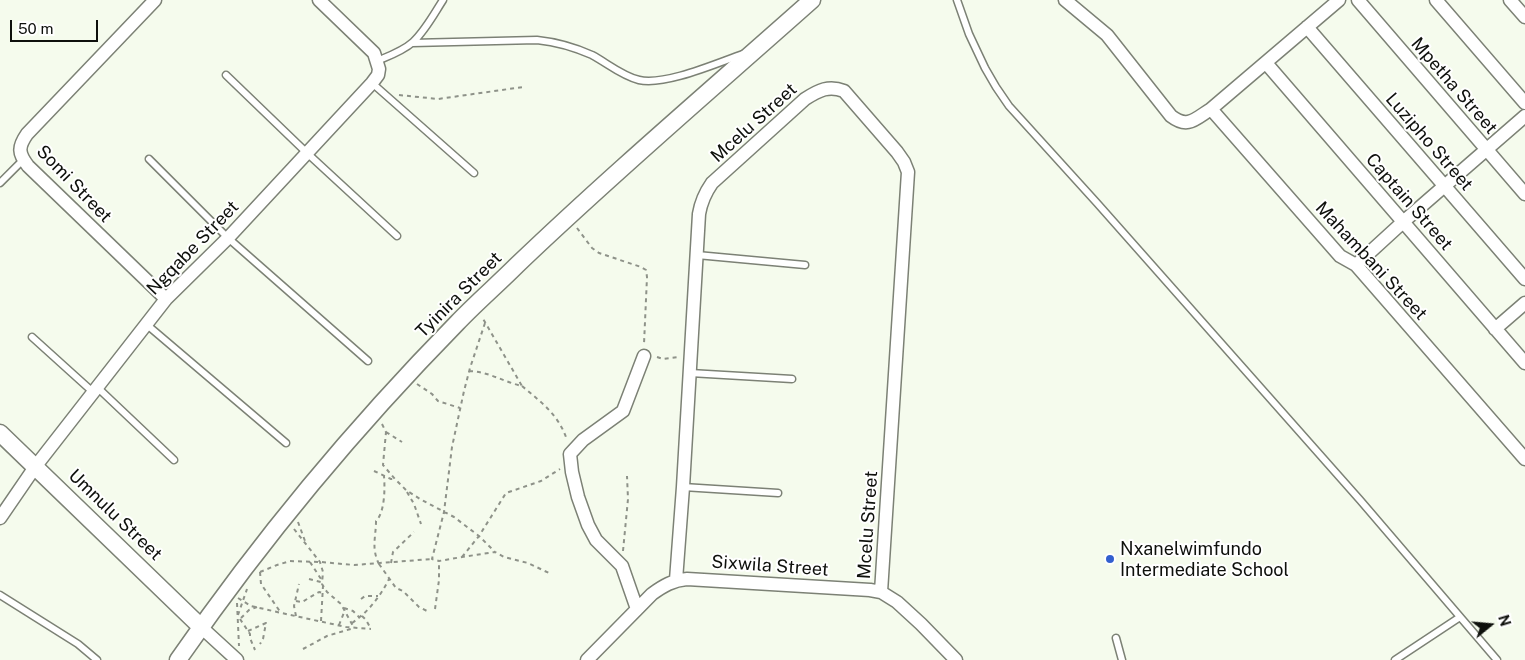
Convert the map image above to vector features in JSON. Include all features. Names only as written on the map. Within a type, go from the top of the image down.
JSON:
[{"type":"street","name":"Somi Street","points":[[155,0],[27,134],[21,142],[19,151],[22,160],[166,299]]},
{"type":"street","points":[[318,0],[366,44],[374,53],[377,61]]},
{"type":"street","name":"Tyinira Street","points":[[178,660],[276,526],[370,416],[458,322],[568,216],[812,0]]},
{"type":"street","points":[[1065,0],[1107,35],[1171,116],[1182,123],[1189,123],[1210,109],[1339,0]]},
{"type":"street","name":"Mpetha Street","points":[[1358,0],[1525,194]]},
{"type":"street","points":[[1436,0],[1525,103]]},
{"type":"street","points":[[1510,0],[1525,17]]},
{"type":"street","name":"Luzipho Street","points":[[1307,27],[1525,279]]},
{"type":"street","name":"Ngqabe Street","points":[[0,518],[35,467],[166,299],[228,238],[372,83],[378,75],[377,61]]},
{"type":"street","name":"Captain Street","points":[[1266,63],[1525,363]]},
{"type":"street","name":"Mcelu Street","points":[[676,580],[701,202],[712,183],[805,99],[826,88],[835,88],[844,91],[904,162],[908,172],[881,592]]},
{"type":"street","name":"Mahambani Street","points":[[1210,109],[1340,256],[1356,265],[1525,460]]},
{"type":"street","points":[[1356,265],[1525,116]]},
{"type":"street","points":[[1495,329],[1525,303]]},
{"type":"street","points":[[637,609],[622,566],[596,540],[588,525],[578,497],[570,454],[582,440],[623,411],[644,356]]},
{"type":"street","name":"Umnulu Street","points":[[0,433],[201,627]]},
{"type":"street","name":"Sixwila Street","points":[[587,660],[652,594],[676,580],[697,579],[881,592],[897,602],[956,660]]},
{"type":"street","points":[[201,627],[238,656]]},
{"type":"lane","points":[[377,61],[398,52],[412,43],[424,29],[443,0]]},
{"type":"lane","points":[[957,0],[969,34],[996,87],[1009,106],[1354,493],[1497,660]]},
{"type":"lane","points":[[412,43],[507,40],[550,41],[591,55],[629,76],[651,81],[665,80],[756,50]]},
{"type":"lane","points":[[226,75],[397,236]]},
{"type":"lane","points":[[372,83],[474,173]]},
{"type":"lane","points":[[149,159],[228,238],[368,361]]},
{"type":"lane","points":[[0,183],[22,160]]},
{"type":"lane","points":[[697,255],[804,264]]},
{"type":"lane","points":[[146,324],[286,444]]},
{"type":"lane","points":[[32,337],[96,390],[174,460]]},
{"type":"lane","points":[[690,373],[792,379]]},
{"type":"lane","points":[[683,488],[778,493]]},
{"type":"lane","points":[[0,595],[78,644],[97,660]]},
{"type":"lane","points":[[1396,660],[1460,616]]},
{"type":"lane","points":[[1116,638],[1122,660]]},
{"type":"path","points":[[384,94],[438,99],[523,87]]},
{"type":"path","points":[[568,216],[592,248],[598,253],[646,270],[644,356],[653,356],[663,360],[691,355]]},
{"type":"path","points":[[476,323],[482,317],[522,386],[548,408],[561,424]]},
{"type":"path","points":[[432,559],[444,512],[452,447],[469,370],[485,323]]},
{"type":"path","points":[[469,370],[478,371],[508,383],[522,386]]},
{"type":"path","points":[[417,384],[432,394],[438,401],[461,409]]},
{"type":"path","points":[[382,423],[386,432],[383,465],[406,490],[454,517],[479,536],[495,552],[504,557],[528,563],[551,574]]},
{"type":"path","points":[[386,432],[402,442]]},
{"type":"path","points":[[462,557],[479,536],[506,493],[541,481],[558,470],[570,454]]},
{"type":"path","points":[[374,471],[395,479]]},
{"type":"path","points":[[384,476],[385,494],[380,517],[376,521],[375,555],[396,588],[410,596],[419,607],[427,611]]},
{"type":"path","points":[[622,566],[628,499],[627,476]]},
{"type":"path","points":[[406,490],[414,504],[421,524]]},
{"type":"path","points":[[306,543],[297,519],[292,525],[296,534],[306,543],[320,562],[323,572],[321,621]]},
{"type":"path","points":[[391,563],[393,552],[414,532]]},
{"type":"path","points":[[281,613],[260,584],[260,572],[290,561],[354,565],[432,559],[439,562],[495,552]]},
{"type":"path","points":[[310,562],[322,581]]},
{"type":"path","points":[[435,609],[439,580],[439,562]]},
{"type":"path","points":[[309,579],[322,581]]},
{"type":"path","points":[[352,624],[374,604],[390,579]]},
{"type":"path","points":[[238,619],[249,584]]},
{"type":"path","points":[[296,616],[295,600],[299,584]]},
{"type":"path","points":[[323,586],[326,592],[342,604],[355,627]]},
{"type":"path","points":[[295,600],[302,602],[319,592],[323,593]]},
{"type":"path","points":[[235,593],[238,619],[238,656]]},
{"type":"path","points":[[362,599],[365,596],[378,596]]},
{"type":"path","points":[[236,597],[243,602],[257,607],[281,613],[339,625],[371,629],[366,620],[353,611],[345,609]]},
{"type":"path","points":[[238,619],[249,610],[257,607]]},
{"type":"path","points":[[339,625],[345,609]]},
{"type":"path","points":[[238,619],[248,631],[256,650]]},
{"type":"path","points":[[248,631],[266,623],[263,639],[260,644]]},
{"type":"path","points":[[303,649],[327,636],[355,627]]},
{"type":"place","name":"Nxanelwimfundo Intermediate School","points":[[1110,559]]}]
